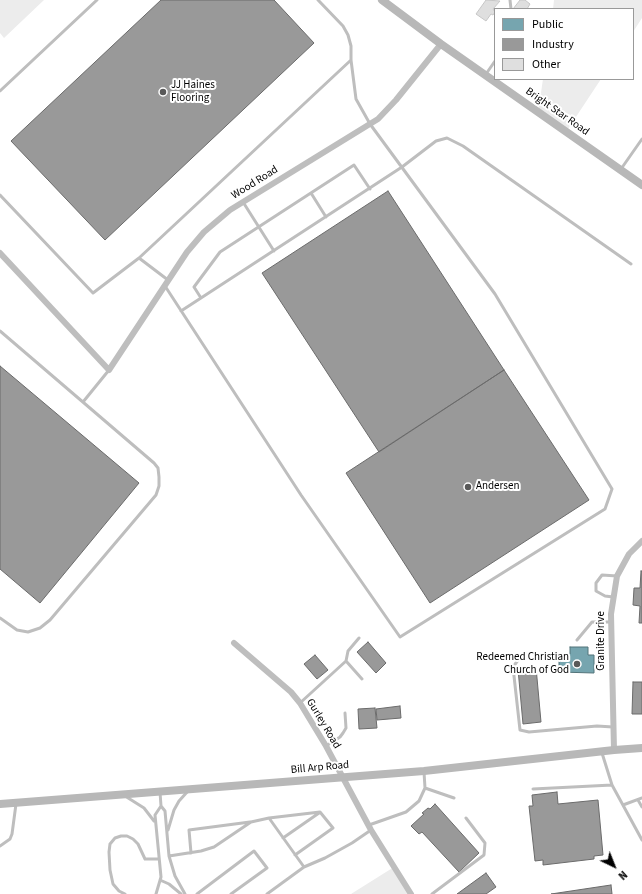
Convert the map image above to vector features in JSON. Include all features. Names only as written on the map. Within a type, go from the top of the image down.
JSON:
[{"type":"main road","name":"Bright Star Road","points":[[382,0],[441,44],[642,185]]},
{"type":"main road","name":"Bill Arp Road","points":[[0,804],[424,770],[642,748]]},
{"type":"street","name":"Wood Road","points":[[109,370],[187,252],[204,232],[242,202],[378,119],[396,100],[441,44]]},
{"type":"street","points":[[0,253],[109,370]]},
{"type":"street","name":"Granite Drive","points":[[614,750],[611,622],[614,597],[617,576],[628,554],[642,541]]},
{"type":"street","name":"Gurley Road","points":[[234,643],[291,692],[300,703],[326,746],[370,828],[411,894]]},
{"type":"lane","points":[[0,91],[97,0]]},
{"type":"lane","points":[[139,258],[166,283],[181,311],[301,496],[400,637],[605,509],[612,489],[495,294],[370,124],[356,99],[351,60],[351,46],[348,35],[343,26],[318,0]]},
{"type":"lane","points":[[0,195],[93,292],[139,258],[351,60]]},
{"type":"lane","points":[[486,75],[494,63]]},
{"type":"lane","points":[[181,311],[370,189],[436,141],[447,138],[463,146],[631,264]]},
{"type":"lane","points":[[620,170],[642,139]]},
{"type":"lane","points":[[201,298],[194,287],[220,252],[354,164],[370,189]]},
{"type":"lane","points":[[311,193],[326,217]]},
{"type":"lane","points":[[242,202],[274,251]]},
{"type":"lane","points":[[0,331],[154,463],[158,468],[159,486],[156,495],[50,620],[40,628],[28,632],[17,630],[0,618]]},
{"type":"lane","points":[[83,402],[109,370]]},
{"type":"lane","points":[[614,597],[605,596],[596,591],[596,583],[602,575],[617,576]]},
{"type":"lane","points":[[577,640],[592,622],[611,622]]},
{"type":"lane","points":[[300,703],[346,661],[348,651],[360,638]]},
{"type":"lane","points":[[520,656],[512,667],[520,730],[529,732],[597,726],[613,727]]},
{"type":"lane","points":[[346,661],[362,679]]},
{"type":"lane","points":[[326,746],[340,736],[346,728],[345,713]]},
{"type":"lane","points":[[602,751],[612,785],[642,840]]},
{"type":"lane","points":[[267,894],[304,867],[352,844],[370,828],[406,812],[419,801],[425,788],[424,770]]},
{"type":"lane","points":[[533,789],[612,785]]},
{"type":"lane","points":[[425,788],[454,798]]},
{"type":"lane","points":[[167,832],[174,810],[189,789]]},
{"type":"lane","points":[[156,894],[160,880],[155,815],[160,806],[160,792]]},
{"type":"lane","points":[[122,794],[144,808],[155,822]]},
{"type":"lane","points":[[623,805],[640,799],[642,806]]},
{"type":"lane","points":[[0,846],[10,839],[12,834],[16,803]]},
{"type":"lane","points":[[160,806],[165,811],[169,856],[175,876],[185,894]]},
{"type":"lane","points":[[191,853],[189,830],[320,812]]},
{"type":"lane","points":[[283,838],[320,812]]},
{"type":"lane","points":[[295,855],[333,828],[320,812]]},
{"type":"lane","points":[[269,818],[304,867]]},
{"type":"lane","points":[[432,894],[484,855],[485,843],[466,818]]},
{"type":"lane","points":[[169,856],[191,853],[214,847],[251,822]]},
{"type":"lane","points":[[125,894],[113,884],[110,870],[110,844],[115,838],[127,836],[138,844],[145,859],[159,859]]},
{"type":"lane","points":[[197,894],[254,851],[267,868],[231,894]]},
{"type":"lane","points":[[160,880],[169,884],[181,894]]},
{"type":"shaded area","points":[[0,0],[44,0],[4,38],[0,33]]},
{"type":"shaded area","points":[[554,0],[642,0],[642,18],[634,30],[634,8],[553,8]]},
{"type":"shaded area","points":[[543,80],[600,80],[566,132],[538,113]]},
{"type":"shaded area","points":[[394,867],[410,894],[351,894]]},
{"type":"building: Public","name":"Redeemed Christian Church of God","points":[[570,647],[588,647],[588,655],[594,655],[594,673],[559,672],[559,654],[570,654]]},
{"type":"building: Industry","name":"JJ Haines Flooring","points":[[161,0],[274,0],[314,43],[105,240],[11,141]]},
{"type":"building: Industry","points":[[388,191],[504,370],[379,452],[262,273]]},
{"type":"building: Industry","points":[[0,366],[139,483],[40,603],[0,569]]},
{"type":"building: Industry","name":"Andersen","points":[[504,370],[589,500],[430,603],[346,473]]},
{"type":"building: Industry","points":[[641,571],[642,623],[639,623],[640,606],[633,605],[634,588],[640,588]]},
{"type":"building: Industry","points":[[368,642],[386,663],[376,673],[357,652]]},
{"type":"building: Industry","points":[[315,655],[328,670],[317,679],[304,664]]},
{"type":"building: Industry","points":[[536,667],[541,722],[523,724],[518,669]]},
{"type":"building: Industry","points":[[633,682],[642,682],[642,714],[632,714]]},
{"type":"building: Industry","points":[[400,706],[401,718],[377,720],[376,709]]},
{"type":"building: Industry","points":[[375,708],[377,728],[359,729],[358,709]]},
{"type":"building: Industry","points":[[557,792],[558,804],[598,800],[603,855],[594,856],[594,859],[543,865],[543,860],[535,861],[529,806],[533,806],[532,795]]},
{"type":"building: Industry","points":[[435,804],[479,853],[459,872],[422,832],[419,834],[411,826],[424,814],[422,813],[428,808],[430,809]]},
{"type":"building: Industry","points":[[486,873],[496,887],[486,894],[457,894]]},
{"type":"building: Industry","points":[[611,885],[612,894],[551,894]]},
{"type":"building: Other","points":[[486,0],[500,1],[493,9],[493,15],[491,14],[486,21],[476,14]]},
{"type":"building: Other","points":[[520,0],[525,0],[530,4],[528,8],[514,8]]},
{"type":"place","name":"JJ Haines Flooring","points":[[163,92]]},
{"type":"place","name":"Andersen","points":[[468,487]]},
{"type":"place","name":"Redeemed Christian Church of God","points":[[577,664]]}]
